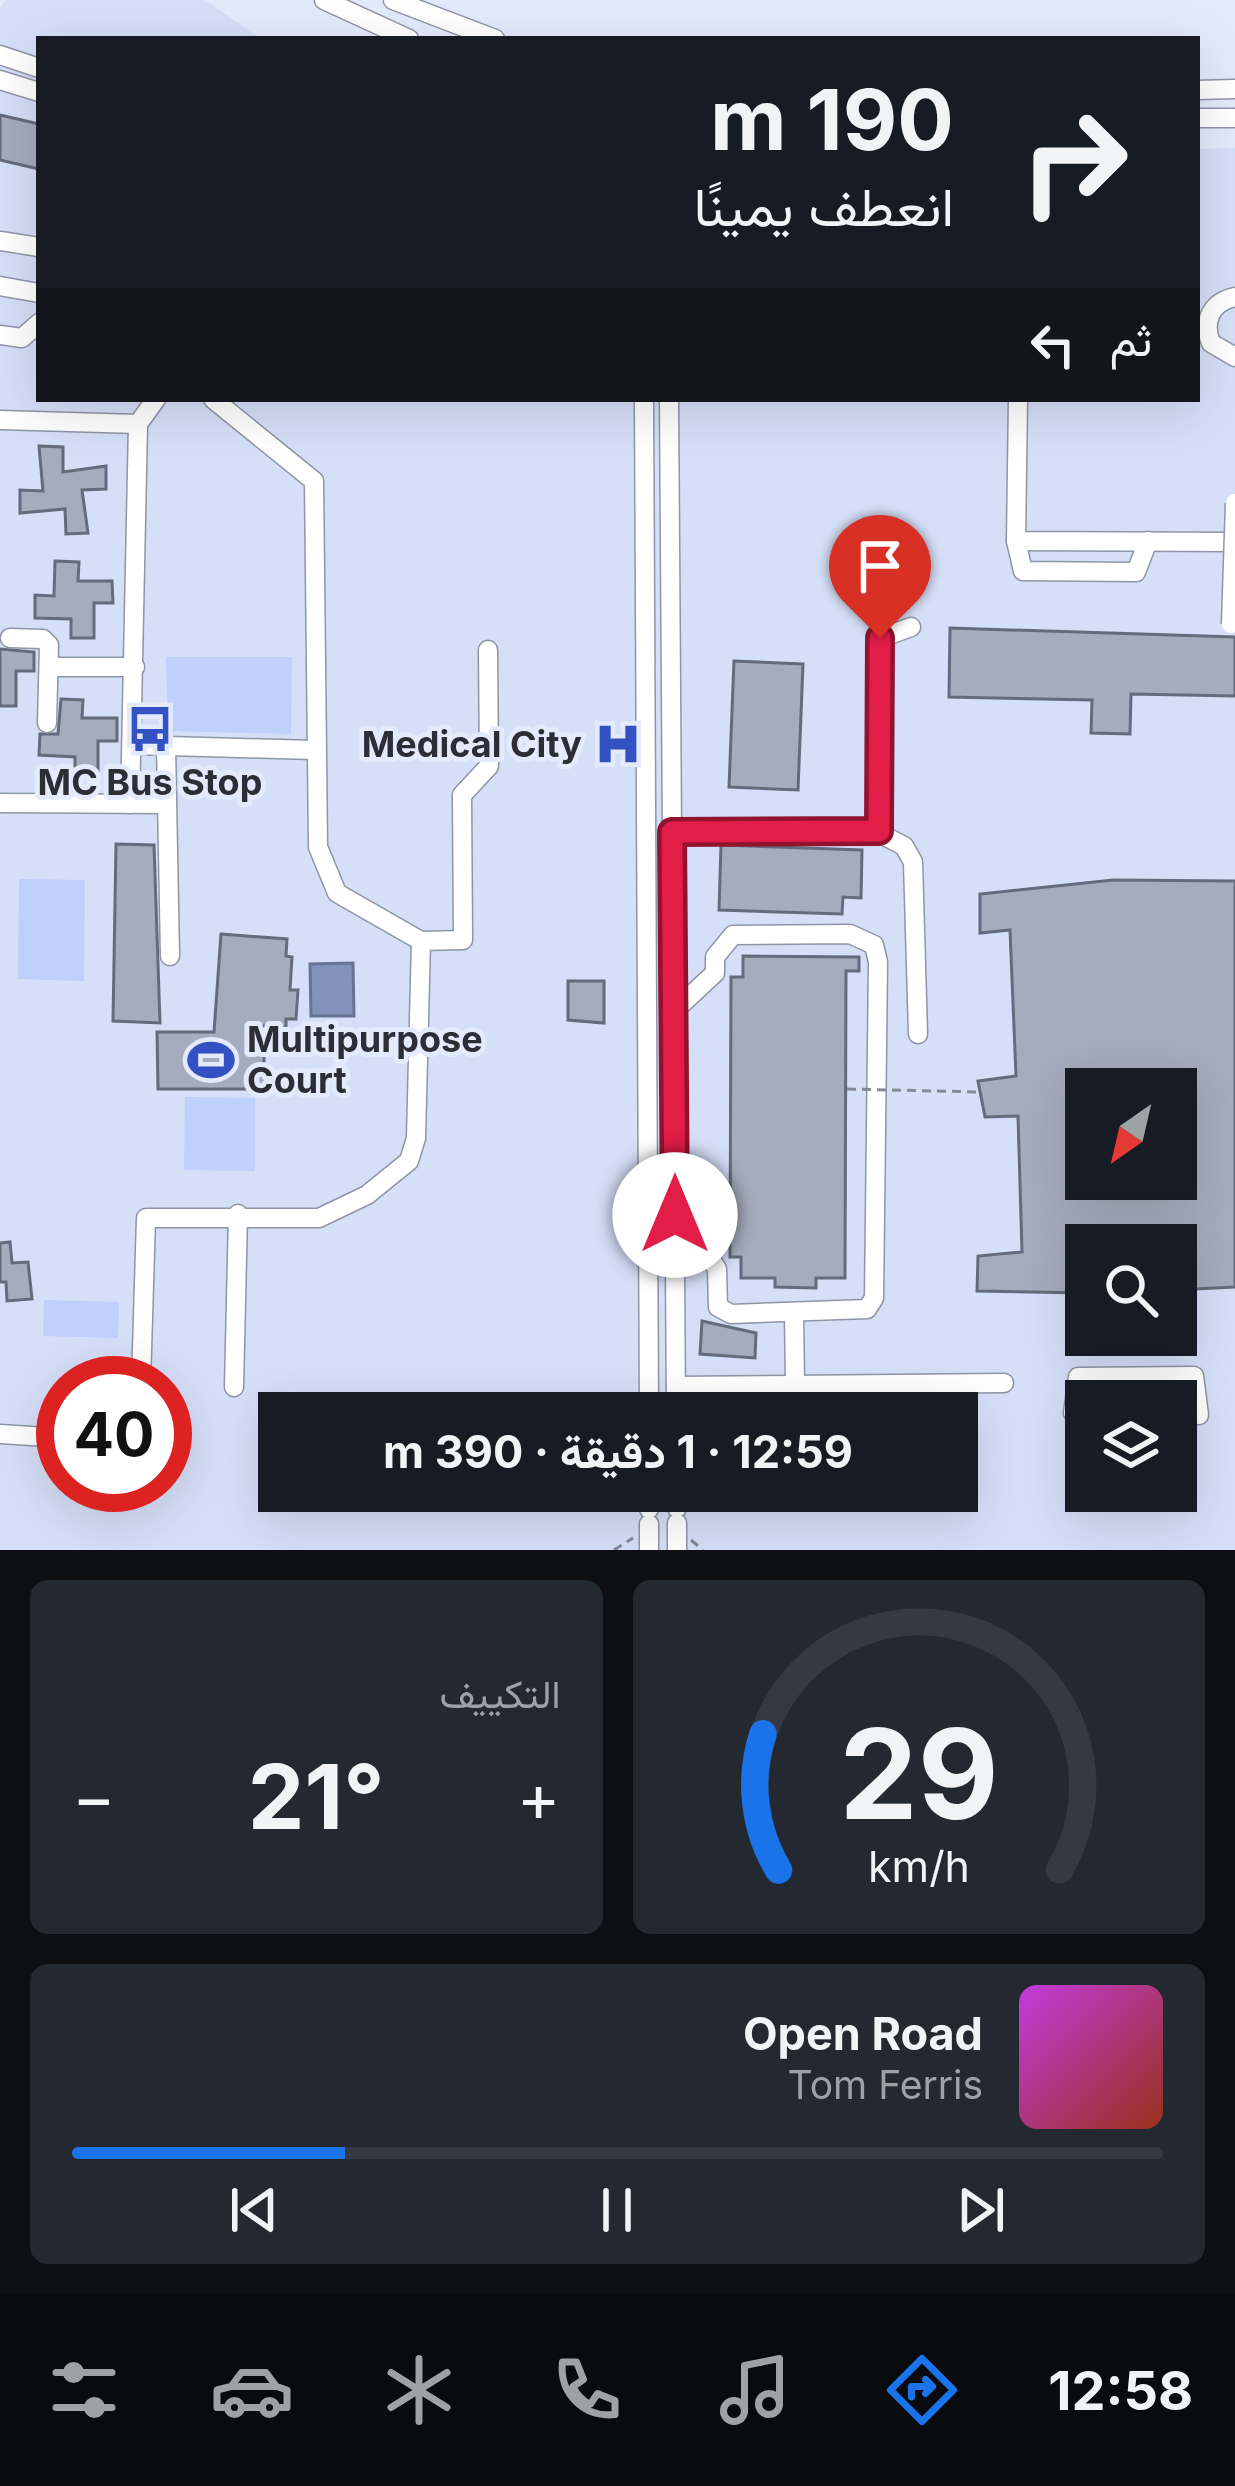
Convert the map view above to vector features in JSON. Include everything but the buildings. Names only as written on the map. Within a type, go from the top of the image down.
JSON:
[{"type":"street","points":[[324,0],[402,36]]},
{"type":"street","points":[[393,0],[487,36]]},
{"type":"street","points":[[0,55],[36,67]]},
{"type":"street","points":[[0,80],[36,91]]},
{"type":"street","points":[[1200,90],[1235,89]]},
{"type":"street","points":[[1200,118],[1235,118]]},
{"type":"street","points":[[0,241],[36,247]]},
{"type":"street","points":[[0,286],[36,292]]},
{"type":"street","points":[[1235,297],[1216,305],[1202,323],[1211,343],[1235,357]]},
{"type":"street","points":[[0,334],[22,338],[36,326]]},
{"type":"street","points":[[130,804],[138,424],[154,402]]},
{"type":"street","points":[[217,402],[314,481],[314,750],[317,847],[324,872],[338,893],[421,941],[463,940],[462,795],[489,766],[488,650]]},
{"type":"street","points":[[644,402],[650,1392]]},
{"type":"street","points":[[669,402],[676,1392]]},
{"type":"street","points":[[1018,402],[1016,541],[1023,571],[1136,572],[1148,542]]},
{"type":"street","points":[[0,420],[138,424]]},
{"type":"street","points":[[1231,624],[1235,503]]},
{"type":"street","points":[[1016,541],[1235,542]]},
{"type":"street","points":[[879,831],[880,638],[911,627]]},
{"type":"street","points":[[10,638],[47,641],[46,723]]},
{"type":"street","points":[[49,667],[135,667]]},
{"type":"street","points":[[134,745],[314,750]]},
{"type":"street","points":[[166,746],[170,956]]},
{"type":"street","points":[[0,803],[164,804]]},
{"type":"street","points":[[672,832],[879,831],[904,846],[913,862],[918,1034]]},
{"type":"street","points":[[673,1012],[708,982],[722,941],[733,935],[850,934],[874,945],[878,962],[874,1298],[867,1309],[731,1314],[718,1307],[717,1269],[709,1256],[675,1248]]},
{"type":"street","points":[[141,1356],[146,1218],[238,1214],[319,1218],[367,1196],[409,1161],[416,1138],[421,941]]},
{"type":"street","points":[[234,1387],[238,1214]]},
{"type":"street","points":[[794,1312],[795,1385]]},
{"type":"street","points":[[1078,1380],[1195,1376],[1195,1380]]},
{"type":"street","points":[[676,1386],[1004,1383]]},
{"type":"street","points":[[1197,1396],[1199,1415]]},
{"type":"street","points":[[0,1434],[36,1436]]},
{"type":"street","points":[[649,1512],[649,1550]]},
{"type":"street","points":[[677,1512],[677,1550]]},
{"type":"path","points":[[848,1089],[980,1092]]},
{"type":"shaded area","name":"Medical City","points":[[6,0],[205,0],[257,36],[36,36],[36,402],[1200,402],[1200,149],[1235,148],[1235,1550],[0,1550],[0,8]]},
{"type":"shaded area","points":[[166,657],[292,657],[291,734],[168,731]]},
{"type":"shaded area","points":[[19,879],[85,880],[84,981],[18,979]]},
{"type":"shaded area","points":[[353,963],[354,1016],[311,1016],[310,964]]},
{"type":"shaded area","points":[[185,1097],[255,1098],[255,1171],[184,1170]]},
{"type":"shaded area","points":[[44,1300],[119,1302],[118,1338],[43,1336]]},
{"type":"place","name":"MC Bus Stop","points":[[150,729]]},
{"type":"place","name":"Medical City","points":[[618,744]]},
{"type":"place","name":"Multipurpose Court","points":[[211,1060]]},
{"type":"route","points":[[675,1215],[672,832],[879,831],[880,638]]}]
